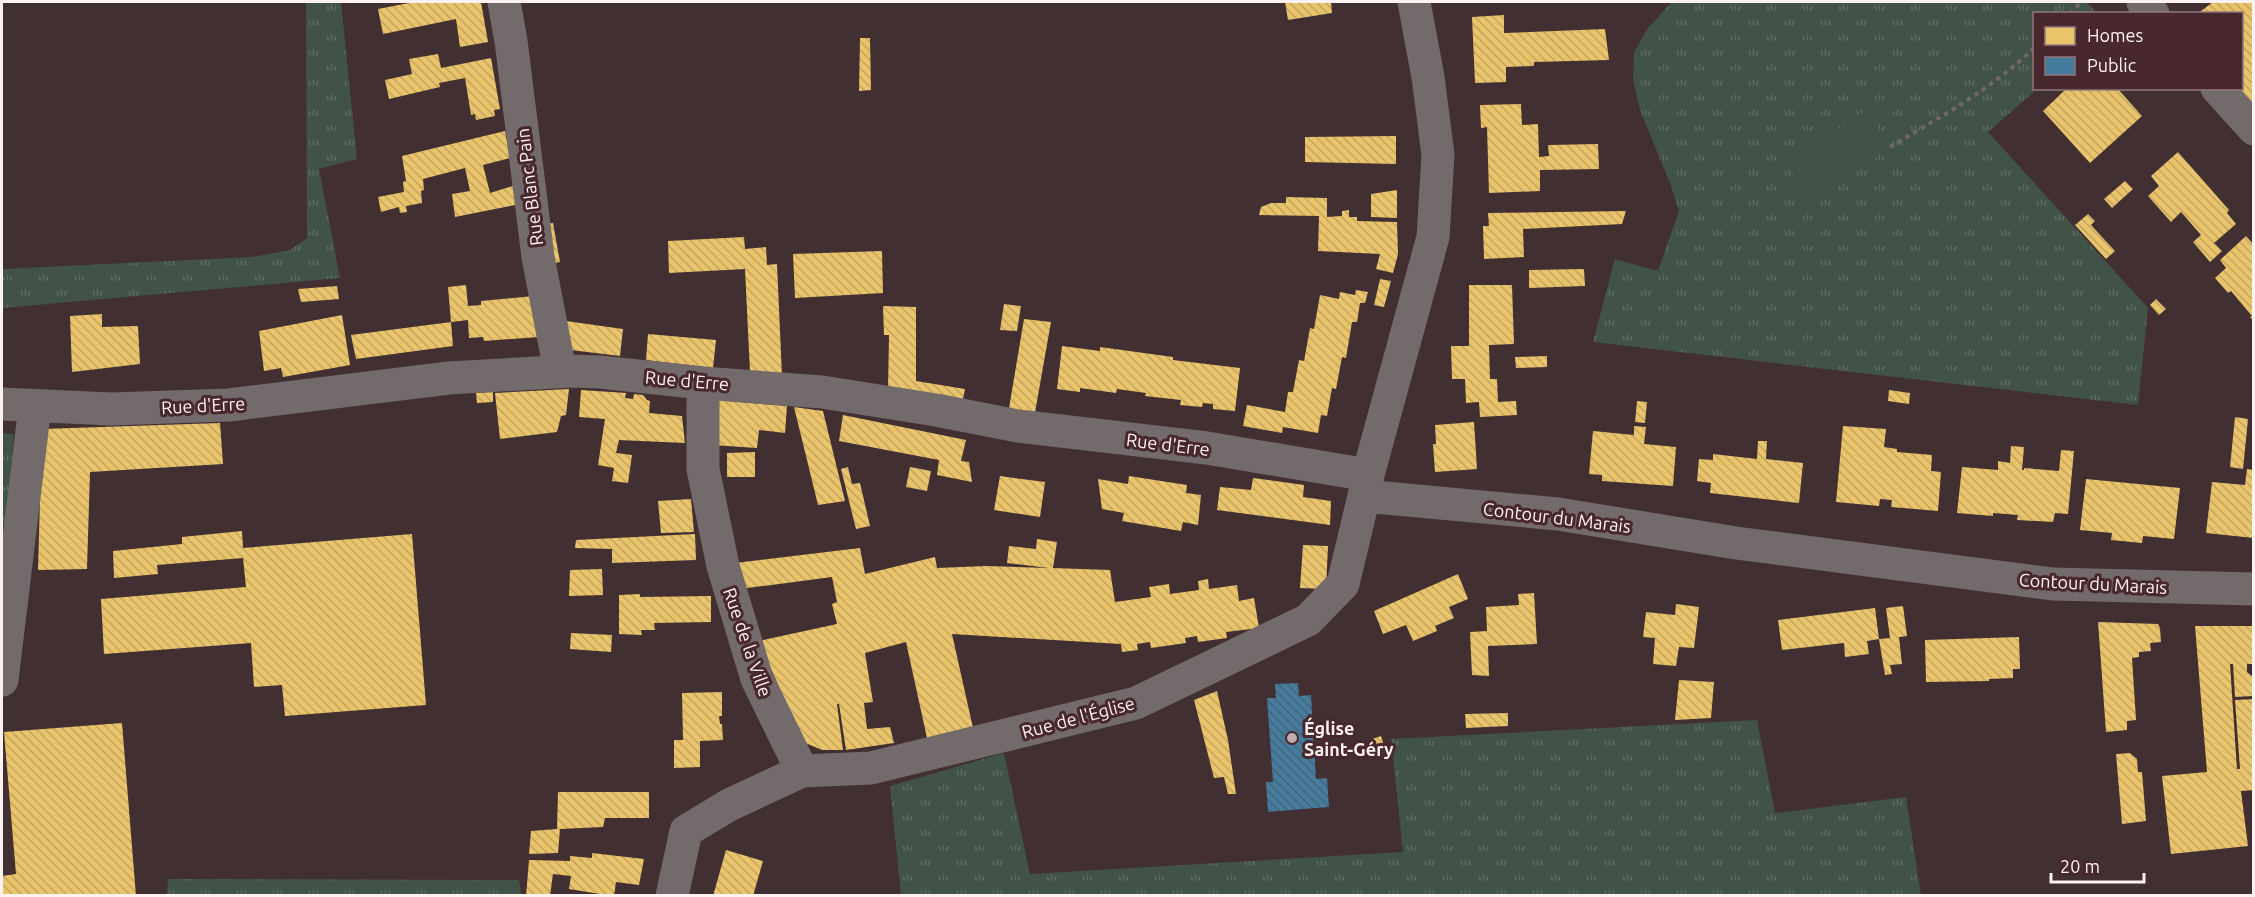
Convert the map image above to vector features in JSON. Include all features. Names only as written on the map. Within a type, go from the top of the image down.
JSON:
[{"type":"street","name":"Rue Blanc Pain","points":[[504,2],[511,40],[538,257],[560,372]]},
{"type":"street","points":[[1366,486],[1433,237],[1438,155],[1428,77],[1414,2]]},
{"type":"street","points":[[2219,90],[2253,129]]},
{"type":"street","name":"Rue d'Erre","points":[[2,404],[111,409],[229,405],[449,378],[600,372],[822,392],[1018,426],[1207,448],[1366,486]]},
{"type":"street","name":"Rue de la Ville","points":[[703,382],[704,469],[723,566],[757,679],[802,771]]},
{"type":"street","points":[[2,680],[35,406]]},
{"type":"street","name":"Contour du Marais","points":[[1366,486],[1736,543],[2053,584],[2253,589]]},
{"type":"street","name":"Rue de l'Église","points":[[802,771],[871,768],[1136,703],[1308,620],[1343,584],[1366,486]]},
{"type":"street","points":[[672,896],[686,831],[729,805],[802,771]]},
{"type":"path","points":[[1890,147],[1964,103],[2013,69],[2033,49]]},
{"type":"green space","points":[[306,2],[341,2],[357,159],[319,169],[340,278],[2,308],[2,269],[252,257],[290,250],[307,238]]},
{"type":"green space","points":[[1672,2],[2087,2],[2095,12],[2033,12],[2033,90],[2036,90],[1988,132],[2148,308],[2138,405],[1593,342],[1615,259],[1658,271],[1679,211],[1640,110],[1633,80],[1634,52],[1648,28]]},
{"type":"green space","points":[[1865,111],[1890,147],[1812,202],[1787,166]]},
{"type":"green space","points":[[2,433],[14,434],[2,561]]},
{"type":"green space","points":[[1757,720],[1775,813],[1906,797],[1921,895],[901,895],[890,786],[1004,753],[1030,874],[1403,852],[1391,739]]},
{"type":"green space","points":[[168,879],[519,880],[521,895],[167,895]]},
{"type":"building: Homes","points":[[409,2],[481,2],[488,42],[460,47],[456,19],[383,34],[378,9]]},
{"type":"building: Homes","points":[[1285,2],[1331,2],[1332,13],[1288,20]]},
{"type":"building: Homes","points":[[2213,2],[2254,2],[2254,106],[2240,90],[2243,90],[2243,12],[2200,12]]},
{"type":"building: Homes","points":[[1504,15],[1504,33],[1605,29],[1609,60],[1534,62],[1534,66],[1506,67],[1506,82],[1475,83],[1472,17]]},
{"type":"building: Homes","points":[[860,38],[870,38],[871,90],[859,91]]},
{"type":"building: Homes","points":[[438,54],[441,68],[491,58],[500,109],[494,110],[495,116],[476,120],[475,114],[471,115],[465,78],[439,83],[440,87],[389,99],[385,80],[412,74],[409,59]]},
{"type":"building: Homes","points":[[2065,90],[2119,90],[2142,116],[2090,163],[2043,111]]},
{"type":"building: Homes","points":[[1521,104],[1522,125],[1538,124],[1539,157],[1549,156],[1548,145],[1598,144],[1599,169],[1540,170],[1540,191],[1489,193],[1487,127],[1481,128],[1480,105]]},
{"type":"building: Homes","points":[[505,131],[510,158],[483,165],[490,193],[516,185],[520,204],[455,217],[452,194],[470,191],[465,168],[423,179],[422,203],[406,206],[407,212],[400,213],[399,207],[381,212],[378,197],[404,192],[403,182],[406,181],[402,156]]},
{"type":"building: Homes","points":[[1396,136],[1396,164],[1305,162],[1305,137]]},
{"type":"building: Homes","points":[[2178,152],[2229,210],[2227,213],[2236,224],[2214,243],[2222,251],[2210,262],[2193,242],[2201,235],[2181,212],[2171,222],[2148,196],[2159,186],[2151,176]]},
{"type":"building: Homes","points":[[2125,181],[2133,189],[2112,208],[2104,199]]},
{"type":"building: Homes","points":[[1397,190],[1397,218],[1371,217],[1371,194]]},
{"type":"building: Homes","points":[[1286,197],[1327,198],[1327,217],[1342,216],[1342,211],[1349,210],[1349,217],[1357,217],[1357,221],[1397,222],[1398,254],[1393,273],[1376,269],[1380,254],[1318,251],[1319,216],[1259,215],[1261,207],[1271,203],[1286,203]]},
{"type":"building: Homes","points":[[1626,211],[1622,224],[1523,229],[1524,257],[1484,259],[1483,226],[1489,226],[1488,213]]},
{"type":"building: Homes","points":[[2088,214],[2095,221],[2091,225],[2115,251],[2106,259],[2075,225]]},
{"type":"building: Homes","points":[[553,223],[560,262],[550,264],[544,224]]},
{"type":"building: Homes","points":[[2246,236],[2254,245],[2254,321],[2231,291],[2228,293],[2215,278],[2226,268],[2220,260]]},
{"type":"building: Homes","points":[[744,237],[745,249],[766,247],[767,265],[777,264],[782,376],[750,372],[745,269],[669,273],[668,241]]},
{"type":"building: Homes","points":[[882,251],[883,293],[795,298],[793,254]]},
{"type":"building: Homes","points":[[1584,269],[1585,286],[1529,288],[1529,270]]},
{"type":"building: Homes","points":[[1380,279],[1391,281],[1384,307],[1374,305]]},
{"type":"building: Homes","points":[[466,285],[468,306],[481,305],[481,301],[534,296],[539,337],[484,341],[483,337],[469,338],[468,320],[451,322],[448,287]]},
{"type":"building: Homes","points":[[1469,285],[1512,285],[1514,344],[1489,345],[1490,379],[1497,379],[1498,402],[1516,401],[1517,415],[1480,417],[1479,402],[1466,403],[1465,379],[1452,379],[1451,346],[1469,346]]},
{"type":"building: Homes","points":[[337,286],[339,299],[301,302],[298,289]]},
{"type":"building: Homes","points":[[1356,290],[1368,292],[1365,303],[1360,303],[1357,322],[1352,322],[1346,358],[1342,357],[1336,389],[1332,388],[1327,416],[1321,415],[1318,433],[1283,427],[1282,433],[1243,426],[1247,405],[1285,412],[1288,392],[1293,392],[1299,360],[1304,361],[1310,328],[1314,329],[1320,295],[1339,299],[1340,292],[1355,295]]},
{"type":"building: Homes","points":[[2156,299],[2166,309],[2159,315],[2150,305]]},
{"type":"building: Homes","points":[[1004,304],[1021,306],[1017,331],[1000,330]]},
{"type":"building: Homes","points":[[883,306],[916,307],[916,381],[965,389],[962,404],[888,389],[889,335],[884,335]]},
{"type":"building: Homes","points":[[102,314],[102,327],[138,326],[140,364],[72,372],[70,316]]},
{"type":"building: Homes","points":[[342,315],[350,365],[283,377],[281,368],[264,371],[259,331]]},
{"type":"building: Homes","points":[[1024,319],[1051,322],[1034,418],[1008,414]]},
{"type":"building: Homes","points":[[559,320],[623,329],[620,356],[563,349]]},
{"type":"building: Homes","points":[[451,322],[453,346],[356,359],[351,335]]},
{"type":"building: Homes","points":[[648,334],[716,340],[713,368],[646,360]]},
{"type":"building: Homes","points":[[1062,346],[1100,351],[1100,347],[1173,357],[1173,360],[1240,368],[1235,411],[1213,409],[1213,404],[1203,403],[1202,407],[1180,405],[1181,400],[1145,396],[1146,393],[1117,389],[1116,393],[1080,388],[1080,392],[1057,389]]},
{"type":"building: Homes","points":[[1547,356],[1547,367],[1516,368],[1515,357]]},
{"type":"building: Homes","points":[[569,389],[566,415],[561,416],[557,432],[500,439],[495,393]]},
{"type":"building: Homes","points":[[581,390],[626,393],[625,398],[633,399],[634,394],[643,395],[650,401],[649,413],[682,416],[685,443],[619,440],[616,453],[632,455],[628,483],[612,481],[614,468],[598,465],[605,419],[579,417]]},
{"type":"building: Homes","points":[[1889,390],[1910,393],[1909,404],[1888,401]]},
{"type":"building: Homes","points":[[493,392],[493,402],[477,403],[476,393]]},
{"type":"building: Homes","points":[[716,400],[787,406],[785,433],[759,430],[757,448],[712,445]]},
{"type":"building: Homes","points":[[1637,401],[1647,402],[1645,423],[1635,422]]},
{"type":"building: Homes","points":[[794,407],[823,411],[845,501],[818,505]]},
{"type":"building: Homes","points":[[843,415],[966,440],[961,461],[969,462],[972,482],[937,475],[939,460],[839,441]]},
{"type":"building: Homes","points":[[2235,417],[2248,419],[2243,469],[2230,467]]},
{"type":"building: Homes","points":[[1474,422],[1477,469],[1435,472],[1433,444],[1436,444],[1435,425]]},
{"type":"building: Homes","points":[[220,423],[223,464],[90,472],[87,569],[38,570],[42,429]]},
{"type":"building: Homes","points":[[1634,426],[1646,427],[1644,444],[1676,447],[1673,486],[1602,481],[1602,475],[1589,474],[1593,431],[1634,435]]},
{"type":"building: Homes","points":[[1843,426],[1886,429],[1884,447],[1897,449],[1897,452],[1932,455],[1931,471],[1941,472],[1938,511],[1891,507],[1892,500],[1880,499],[1879,506],[1836,502]]},
{"type":"building: Homes","points":[[1758,441],[1767,441],[1766,459],[1803,463],[1799,503],[1710,493],[1711,483],[1697,481],[1699,459],[1713,460],[1713,454],[1757,459]]},
{"type":"building: Homes","points":[[2011,446],[2024,447],[2022,470],[2024,468],[2059,471],[2061,450],[2074,451],[2068,514],[2055,513],[2053,522],[2017,520],[2018,515],[1993,513],[1993,516],[1957,513],[1962,467],[1998,470],[1998,461],[2010,463]]},
{"type":"building: Homes","points":[[755,452],[755,477],[727,477],[727,453]]},
{"type":"building: Homes","points":[[848,467],[852,484],[860,483],[870,526],[856,529],[841,469]]},
{"type":"building: Homes","points":[[910,467],[931,471],[927,491],[906,487]]},
{"type":"building: Homes","points":[[2247,469],[2254,470],[2254,538],[2206,533],[2212,482],[2245,485]]},
{"type":"building: Homes","points":[[1000,476],[1045,482],[1040,517],[994,510]]},
{"type":"building: Homes","points":[[1129,476],[1187,485],[1186,493],[1201,495],[1198,525],[1183,522],[1181,531],[1122,521],[1124,513],[1102,509],[1098,479],[1128,484]]},
{"type":"building: Homes","points":[[1253,478],[1304,485],[1303,497],[1331,501],[1330,525],[1217,510],[1220,487],[1251,490]]},
{"type":"building: Homes","points":[[2086,479],[2180,488],[2174,539],[2143,536],[2142,543],[2111,540],[2112,533],[2080,530]]},
{"type":"building: Homes","points":[[691,499],[694,532],[661,533],[658,501]]},
{"type":"building: Homes","points":[[242,531],[243,548],[412,534],[426,705],[285,716],[282,685],[254,687],[251,643],[104,654],[101,599],[246,587],[243,558],[157,565],[158,574],[114,578],[113,551],[182,544],[182,537]]},
{"type":"building: Homes","points":[[695,534],[696,560],[612,563],[612,549],[575,548],[576,540]]},
{"type":"building: Homes","points":[[1037,539],[1057,542],[1053,568],[1110,570],[1115,602],[1151,597],[1149,587],[1169,584],[1170,594],[1199,590],[1198,581],[1208,579],[1209,589],[1237,585],[1239,601],[1254,598],[1259,628],[1226,632],[1227,638],[1198,642],[1197,636],[1185,638],[1186,643],[1151,648],[1150,642],[1137,644],[1138,650],[1122,652],[1121,644],[952,634],[973,728],[927,738],[906,642],[865,653],[873,702],[864,703],[867,729],[890,727],[894,743],[846,750],[839,704],[837,704],[843,750],[822,750],[803,742],[759,641],[837,624],[832,604],[837,602],[832,577],[740,589],[735,563],[860,548],[865,574],[935,557],[937,568],[986,566],[1049,568],[1007,563],[1009,546],[1036,549]]},
{"type":"building: Homes","points":[[1303,545],[1328,546],[1326,589],[1300,588]]},
{"type":"building: Homes","points":[[602,569],[603,595],[569,596],[570,570]]},
{"type":"building: Homes","points":[[1458,574],[1468,599],[1449,607],[1454,618],[1435,626],[1437,631],[1413,641],[1406,625],[1383,634],[1374,611]]},
{"type":"building: Homes","points":[[1534,593],[1537,644],[1488,646],[1489,676],[1472,675],[1470,632],[1487,631],[1486,607],[1519,605],[1518,594]]},
{"type":"building: Homes","points":[[640,594],[640,597],[711,596],[711,622],[654,623],[655,630],[641,630],[642,635],[619,634],[619,595]]},
{"type":"building: Homes","points":[[1676,604],[1699,607],[1694,648],[1679,647],[1676,666],[1653,664],[1655,638],[1643,637],[1646,612],[1675,615]]},
{"type":"building: Homes","points":[[1903,606],[1907,636],[1899,637],[1902,664],[1890,665],[1892,674],[1885,675],[1879,639],[1890,638],[1886,608]]},
{"type":"building: Homes","points":[[1875,608],[1879,639],[1867,641],[1869,654],[1845,657],[1844,643],[1782,650],[1778,620]]},
{"type":"building: Homes","points":[[2098,622],[2158,624],[2160,628],[2161,642],[2150,643],[2151,651],[2139,652],[2139,657],[2132,658],[2136,720],[2127,721],[2127,730],[2106,732]]},
{"type":"building: Homes","points":[[2195,626],[2254,626],[2254,664],[2247,664],[2247,672],[2252,676],[2253,696],[2235,697],[2233,664],[2230,664],[2237,769],[2240,769],[2235,700],[2254,699],[2254,790],[2241,791],[2248,846],[2171,854],[2162,776],[2207,772]]},
{"type":"building: Homes","points":[[571,633],[612,635],[611,652],[570,649]]},
{"type":"building: Homes","points":[[2019,637],[2020,669],[2013,669],[2013,678],[1989,679],[1989,681],[1926,682],[1925,640]]},
{"type":"building: Homes","points":[[1679,680],[1714,682],[1711,718],[1675,720]]},
{"type":"building: Homes","points":[[1217,691],[1228,740],[1236,794],[1228,794],[1224,777],[1214,778],[1194,700]]},
{"type":"building: Homes","points":[[722,692],[722,716],[719,716],[723,740],[700,741],[700,767],[674,768],[674,740],[683,740],[682,693]]},
{"type":"building: Homes","points":[[1508,713],[1508,726],[1466,728],[1465,714]]},
{"type":"building: Homes","points":[[122,723],[136,896],[2,896],[2,876],[16,874],[4,732]]},
{"type":"building: Homes","points":[[1381,736],[1386,752],[1377,755],[1372,739]]},
{"type":"building: Homes","points":[[2130,753],[2137,759],[2138,772],[2142,772],[2146,821],[2122,824],[2116,754]]},
{"type":"building: Homes","points":[[558,792],[649,792],[649,818],[605,818],[603,827],[560,829],[558,853],[529,854],[531,831],[557,829]]},
{"type":"building: Homes","points":[[726,850],[763,861],[753,896],[713,896]]},
{"type":"building: Homes","points":[[592,853],[644,859],[639,885],[616,882],[614,896],[612,896],[569,889],[571,876],[553,874],[550,896],[526,896],[529,860],[570,861],[570,856],[592,858]]},
{"type":"building: Public","name":"Église Saint-Géry","points":[[1298,683],[1299,696],[1311,695],[1316,779],[1327,778],[1329,807],[1268,812],[1266,782],[1273,782],[1267,698],[1276,698],[1275,684]]},
{"type":"place","name":"Église Saint-Géry","points":[[1292,738]]}]
